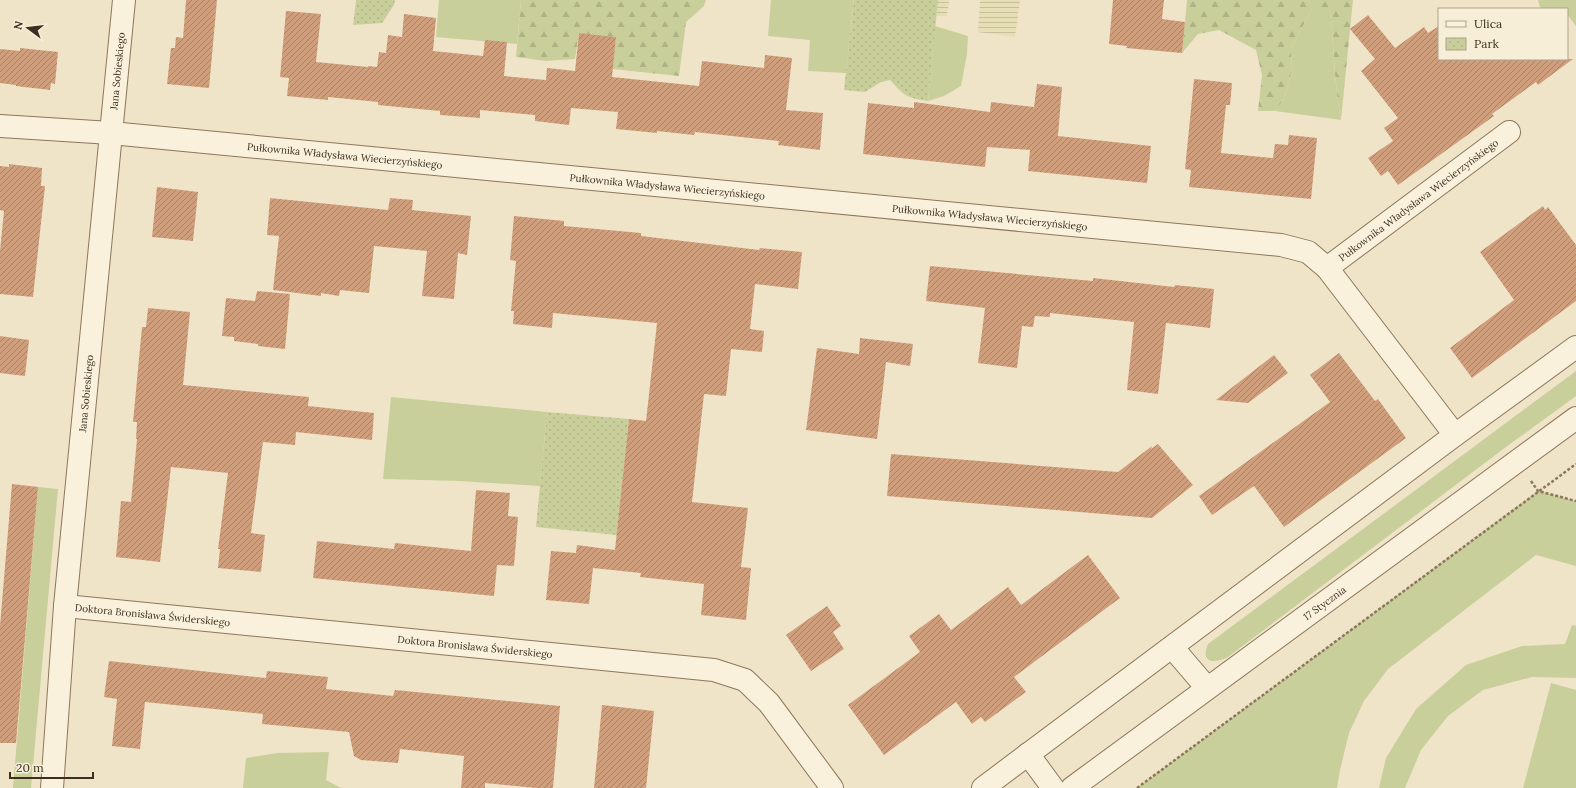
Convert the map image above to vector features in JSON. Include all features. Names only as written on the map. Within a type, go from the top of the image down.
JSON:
[{"type":"street","name":"Jana Sobieskiego","points":[[52,788],[65,606],[124,0]]},
{"type":"street","name":"Pułkownika Władysława Wiecierzyńskiego","points":[[0,126],[111,133],[1281,245],[1308,252],[1327,268],[1455,435]]},
{"type":"street","name":"Pułkownika Władysława Wiecierzyńskiego","points":[[1327,268],[1509,132]]},
{"type":"street","points":[[983,788],[1455,435],[1576,347]]},
{"type":"street","name":"17 Stycznia","points":[[1072,788],[1576,418]]},
{"type":"street","name":"Doktora Bronisława Świderskiego","points":[[65,606],[714,670],[744,680],[769,703],[832,788]]},
{"type":"street","points":[[1172,647],[1207,688]]},
{"type":"street","points":[[1028,754],[1054,788]]},
{"type":"path","points":[[1137,788],[1576,464]]},
{"type":"shaded area","points":[[938,0],[949,0],[947,16],[936,16]]},
{"type":"shaded area","points":[[980,0],[1020,0],[1015,37],[978,32]]},
{"type":"green space","points":[[356,0],[395,0],[394,5],[382,23],[353,25]]},
{"type":"green space","points":[[439,0],[521,0],[517,44],[436,37]]},
{"type":"green space","points":[[521,0],[706,0],[704,6],[686,22],[679,76],[612,69],[616,37],[579,33],[575,59],[546,61],[516,57]]},
{"type":"green space","points":[[771,0],[854,0],[846,73],[808,71],[810,40],[768,36]]},
{"type":"green space","points":[[854,0],[938,0],[928,101],[915,99],[906,95],[890,80],[881,82],[865,92],[844,90]]},
{"type":"green space","points":[[1187,0],[1353,0],[1341,120],[1335,79],[1330,9],[1312,9],[1291,48],[1292,69],[1285,97],[1275,111],[1258,111],[1262,75],[1256,50],[1219,30],[1198,34],[1182,53]]},
{"type":"green space","points":[[1538,0],[1576,0],[1576,26],[1568,15],[1568,8],[1540,7]]},
{"type":"green space","points":[[1312,9],[1330,9],[1335,79],[1341,120],[1275,111],[1285,97],[1292,69],[1291,48]]},
{"type":"green space","points":[[935,26],[968,36],[967,54],[961,86],[944,96],[928,101]]},
{"type":"green space","points":[[1576,371],[1576,396],[1228,657],[1218,661],[1213,661],[1207,658],[1206,650],[1208,644]]},
{"type":"green space","points":[[391,397],[547,412],[540,486],[459,481],[383,479]]},
{"type":"green space","points":[[547,412],[629,419],[617,535],[536,527]]},
{"type":"green space","points":[[38,487],[58,489],[31,788],[13,788]]},
{"type":"green space","points":[[1538,491],[1576,501],[1576,566],[1536,555],[1388,669],[1364,701],[1349,733],[1337,788],[1137,788]]},
{"type":"green space","points":[[1572,625],[1576,626],[1576,678],[1532,677],[1483,690],[1448,716],[1421,750],[1405,788],[1379,788],[1386,758],[1416,709],[1466,665],[1522,646],[1565,644]]},
{"type":"green space","points":[[1551,683],[1576,690],[1576,788],[1523,788]]},
{"type":"green space","points":[[329,752],[326,780],[341,788],[243,788],[246,758],[278,753]]},
{"type":"building","points":[[186,0],[217,0],[209,88],[167,84],[171,48],[175,48],[176,37],[183,38]]},
{"type":"building","points":[[1113,0],[1164,0],[1162,19],[1185,22],[1182,53],[1126,48],[1127,46],[1109,44]]},
{"type":"building","points":[[286,11],[321,14],[316,62],[368,67],[377,67],[379,52],[386,53],[388,35],[402,37],[404,14],[436,18],[433,51],[483,56],[485,40],[507,42],[504,76],[546,80],[547,68],[575,71],[579,33],[616,37],[612,77],[699,86],[702,61],[764,68],[765,55],[792,58],[786,110],[823,113],[820,150],[778,145],[779,141],[695,132],[694,135],[616,129],[618,112],[571,108],[569,125],[535,121],[535,115],[480,110],[480,118],[440,115],[440,111],[378,105],[378,102],[328,97],[328,100],[287,96],[289,78],[280,77]]},
{"type":"building","points":[[1368,15],[1395,48],[1424,27],[1428,33],[1438,27],[1438,60],[1573,59],[1538,85],[1536,82],[1492,114],[1494,116],[1398,185],[1388,171],[1381,176],[1368,158],[1393,141],[1384,128],[1398,118],[1361,71],[1375,59],[1350,29]]},
{"type":"building","points":[[20,48],[58,52],[55,84],[51,83],[50,90],[0,83],[0,49],[20,51]]},
{"type":"building","points":[[1194,79],[1232,83],[1230,105],[1226,105],[1221,153],[1273,158],[1275,144],[1288,145],[1289,135],[1317,138],[1311,199],[1189,187],[1191,170],[1185,169]]},
{"type":"building","points":[[1037,84],[1062,87],[1058,136],[1151,146],[1147,183],[1028,171],[1030,150],[987,147],[985,167],[863,154],[868,103],[914,108],[914,102],[990,112],[991,102],[1034,107]]},
{"type":"building","points":[[9,164],[42,168],[41,186],[45,186],[33,297],[0,294],[0,251],[4,211],[0,210],[0,166],[9,167]]},
{"type":"building","points":[[157,187],[198,192],[193,241],[152,237]]},
{"type":"building","points":[[270,198],[388,210],[390,198],[413,200],[412,210],[471,216],[467,255],[458,253],[454,299],[422,296],[427,251],[374,246],[369,293],[340,290],[339,296],[321,293],[321,296],[273,290],[279,236],[267,235]]},
{"type":"building","points":[[1543,206],[1545,210],[1548,207],[1576,245],[1576,301],[1472,378],[1450,348],[1514,300],[1480,252]]},
{"type":"building","points":[[514,216],[564,221],[564,226],[641,233],[641,236],[759,250],[760,248],[802,252],[798,289],[755,284],[750,329],[764,331],[762,352],[731,349],[726,396],[704,394],[692,502],[748,508],[741,567],[751,568],[746,620],[701,615],[704,584],[640,577],[641,573],[593,568],[589,604],[546,600],[551,551],[576,553],[577,545],[615,550],[629,419],[646,421],[657,323],[553,313],[552,328],[513,324],[514,311],[511,311],[516,261],[510,260]]},
{"type":"building","points":[[930,266],[1093,281],[1093,278],[1174,287],[1175,285],[1214,289],[1210,328],[1166,323],[1158,394],[1127,390],[1134,322],[1050,313],[1050,317],[1035,316],[1033,327],[1022,326],[1017,368],[978,363],[985,308],[926,301]]},
{"type":"building","points":[[257,291],[290,294],[285,349],[258,346],[258,344],[234,341],[234,337],[222,336],[226,298],[255,301]]},
{"type":"building","points":[[148,308],[190,312],[183,385],[309,397],[308,406],[374,413],[372,440],[296,432],[295,445],[263,442],[251,533],[265,535],[261,572],[218,568],[220,549],[218,549],[228,473],[171,467],[160,562],[116,557],[121,501],[131,502],[137,439],[137,422],[133,422],[142,327],[146,327]]},
{"type":"building","points":[[0,336],[29,340],[25,376],[0,373]]},
{"type":"building","points":[[860,338],[913,344],[910,366],[886,362],[877,439],[806,430],[817,348],[859,354]]},
{"type":"building","points":[[1339,353],[1375,401],[1378,399],[1406,438],[1284,527],[1254,486],[1212,515],[1199,496],[1330,402],[1310,375]]},
{"type":"building","points":[[1274,355],[1288,373],[1248,403],[1216,400]]},
{"type":"building","points":[[1158,444],[1193,485],[1152,518],[887,496],[891,454],[1118,472],[1152,446],[1151,449]]},
{"type":"building","points":[[12,484],[38,487],[16,743],[0,743],[0,626]]},
{"type":"building","points":[[476,490],[510,493],[508,516],[518,517],[514,566],[497,565],[494,596],[313,578],[317,541],[394,549],[395,543],[471,551]]},
{"type":"building","points":[[1088,555],[1120,598],[1014,677],[1026,692],[985,722],[981,717],[972,724],[956,702],[884,755],[848,705],[920,652],[909,636],[939,614],[951,630],[1008,587],[1021,605]]},
{"type":"building","points":[[827,606],[841,626],[833,632],[844,649],[811,671],[786,635]]},
{"type":"building","points":[[109,661],[266,678],[267,671],[328,677],[326,689],[393,696],[395,690],[560,706],[553,788],[536,788],[485,783],[485,788],[461,788],[464,756],[400,749],[398,763],[361,760],[354,756],[349,732],[262,724],[263,714],[145,702],[140,749],[112,746],[117,699],[104,697]]},
{"type":"building","points":[[602,705],[654,711],[646,788],[594,788]]}]
